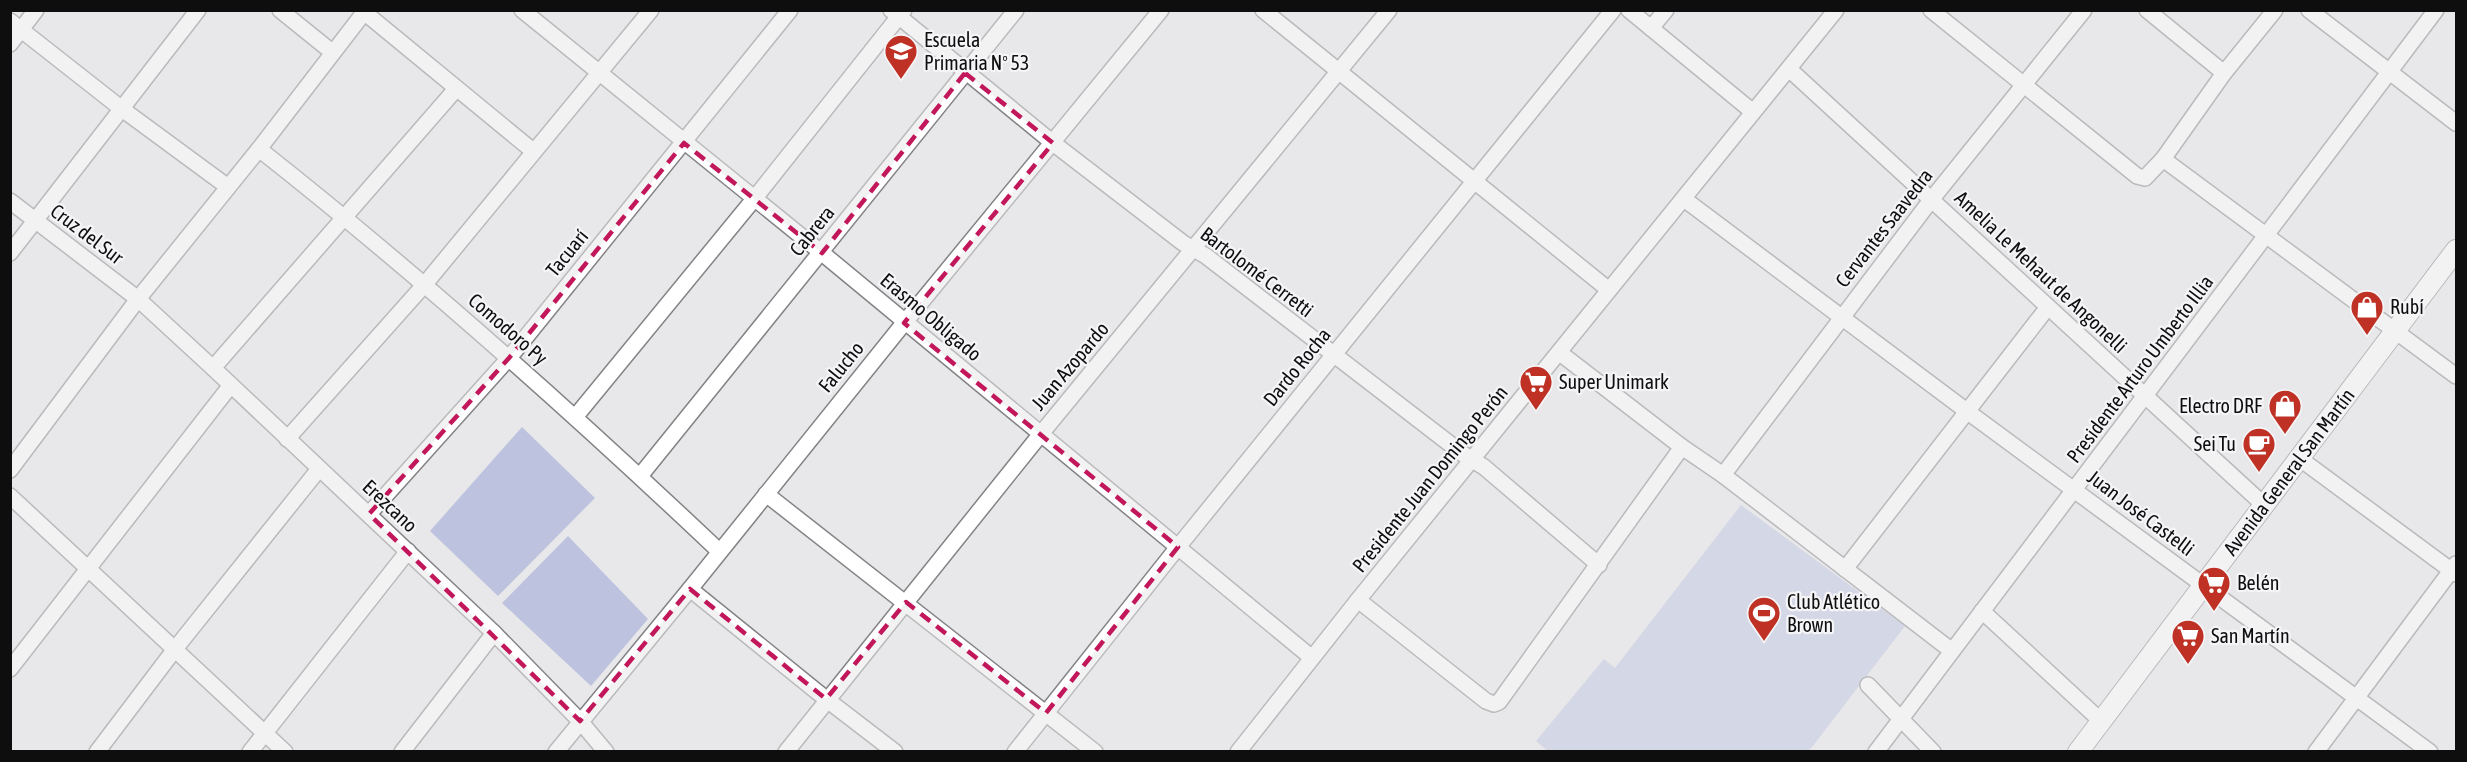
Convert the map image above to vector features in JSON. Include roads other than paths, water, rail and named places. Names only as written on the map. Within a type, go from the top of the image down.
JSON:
[{"type":"main road","name":"Avenida General San Martín","points":[[2085,749],[2101,721],[2457,250]]},
{"type":"street","points":[[10,44],[16,25],[36,10]]},
{"type":"street","points":[[10,253],[198,10]]},
{"type":"street","points":[[280,10],[332,52]]},
{"type":"street","name":"Erasmo Obligado","points":[[522,10],[822,253],[1312,658]]},
{"type":"street","points":[[287,439],[425,284],[651,10]]},
{"type":"street","name":"Tacuarí","points":[[369,514],[509,358],[790,10]]},
{"type":"street","name":"Cabrera","points":[[640,476],[1016,10]]},
{"type":"street","name":"Falucho","points":[[555,752],[1161,10]]},
{"type":"street","points":[[1263,10],[1609,290]]},
{"type":"street","name":"Juan Azopardo","points":[[786,752],[826,699],[1040,435],[1389,10]]},
{"type":"street","name":"Dardo Rocha","points":[[1015,752],[1178,546],[1613,10]]},
{"type":"street","points":[[1629,10],[1753,112]]},
{"type":"street","points":[[1651,28],[1666,10]]},
{"type":"street","name":"Presidente Juan Domingo Perón","points":[[1238,752],[1358,600],[1836,10]]},
{"type":"street","points":[[1931,10],[2137,176],[2145,178],[2163,159],[2224,73],[2275,10]]},
{"type":"street","name":"Cervantes Saavedra","points":[[1723,475],[1931,200],[2084,10]]},
{"type":"street","points":[[2147,10],[2224,73]]},
{"type":"street","points":[[2309,10],[2457,123]]},
{"type":"street","name":"Presidente Arturo Umberto Illia","points":[[1876,752],[2391,73],[2436,10]]},
{"type":"street","points":[[10,470],[138,299],[259,149],[365,11],[533,151]]},
{"type":"street","points":[[576,416],[754,199],[898,13]]},
{"type":"street","name":"Bartolomé Cerretti","points":[[898,13],[966,73],[1053,143],[1484,467],[1599,565]]},
{"type":"street","points":[[16,25],[122,109],[228,187]]},
{"type":"street","name":"Amelia Le Mehaut de Angonelli","points":[[1789,69],[2264,505]]},
{"type":"street","points":[[213,368],[456,88]]},
{"type":"street","name":"Comodoro Py","points":[[259,149],[425,284],[576,416],[719,551]]},
{"type":"street","points":[[2163,159],[2457,376]]},
{"type":"street","name":"Juan José Castelli","points":[[1684,199],[1968,412],[2430,752]]},
{"type":"street","name":"Cruz del Sur","points":[[10,201],[138,299]]},
{"type":"street","name":"Erezcano","points":[[138,299],[494,633],[580,721],[606,752]]},
{"type":"street","points":[[1845,569],[2048,307]]},
{"type":"street","points":[[1560,353],[1952,651]]},
{"type":"street","points":[[10,669],[231,386]]},
{"type":"street","points":[[1358,600],[1486,701],[1494,704],[1499,702],[1682,447]]},
{"type":"street","points":[[2299,458],[2455,569],[2316,752]]},
{"type":"street","points":[[97,752],[175,649],[319,469]]},
{"type":"street","points":[[766,494],[1095,752]]},
{"type":"street","points":[[10,496],[90,568],[285,752]]},
{"type":"street","points":[[250,752],[408,551]]},
{"type":"street","points":[[690,589],[895,752]]},
{"type":"street","points":[[1982,611],[2101,721]]},
{"type":"street","points":[[402,752],[494,633]]},
{"type":"street","points":[[1868,685],[1933,752]]},
{"type":"place","name":"Escuela Primaria Nº 53","points":[[901,80]]},
{"type":"place","name":"Rubí","points":[[2367,336]]},
{"type":"place","name":"Super Unimark","points":[[1536,411]]},
{"type":"place","name":"Electro DRF","points":[[2285,435]]},
{"type":"place","name":"Sei Tu","points":[[2259,473]]},
{"type":"place","name":"Belén","points":[[2214,612]]},
{"type":"place","name":"Club Atlético Brown","points":[[1764,642]]},
{"type":"place","name":"San Martín","points":[[2188,665]]}]
